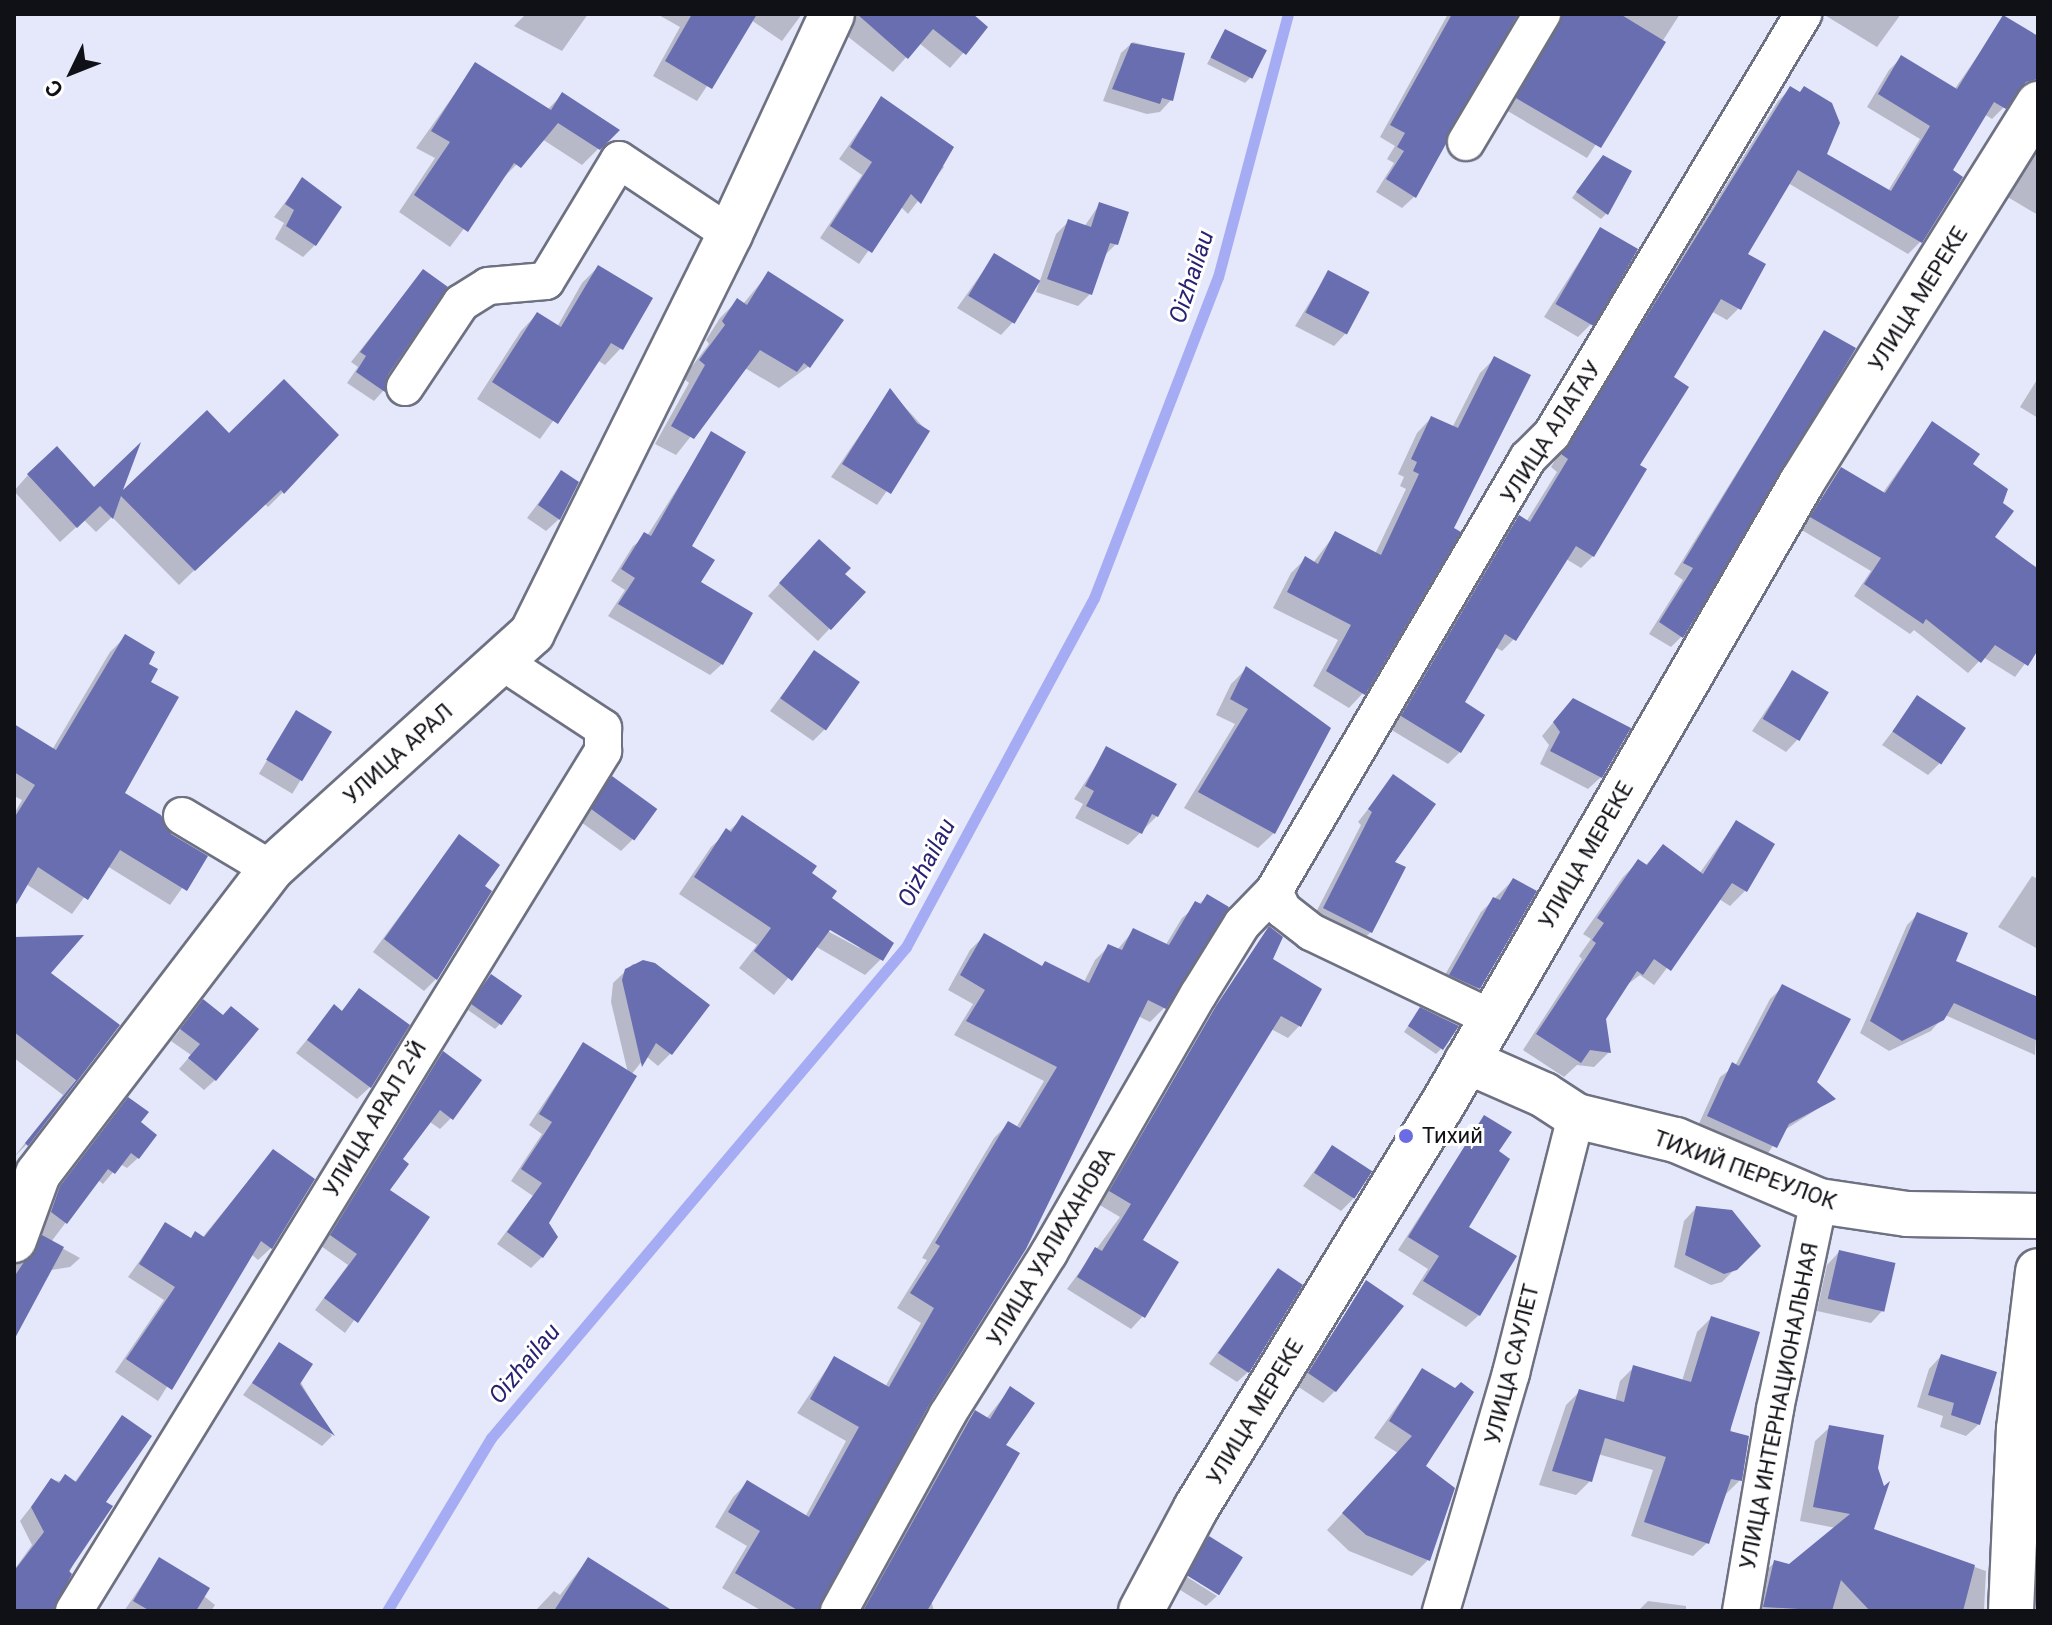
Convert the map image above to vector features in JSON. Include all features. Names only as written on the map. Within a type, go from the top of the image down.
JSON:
[{"type":"street","name":"УЛИЦА АРАЛ","points":[[14,1240],[38,1174],[271,869],[532,633],[730,234],[832,14]]},
{"type":"street","points":[[1466,142],[1542,14]]},
{"type":"street","name":"УЛИЦА АЛАТАУ","points":[[1274,891],[1528,458],[1552,434],[1577,395],[1803,14]]},
{"type":"street","name":"УЛИЦА МЕРЕКЕ","points":[[1141,1611],[1196,1508],[1467,1061],[1802,482],[2038,104]]},
{"type":"street","points":[[405,387],[461,303],[488,286],[546,281],[619,160],[730,234]]},
{"type":"street","name":"УЛИЦА АРАЛ 2-Й","points":[[74,1611],[603,751],[603,728],[501,661]]},
{"type":"street","points":[[182,816],[271,869]]},
{"type":"street","points":[[1274,891],[1283,910],[1311,932],[1491,1018]]},
{"type":"street","name":"УЛИЦА УАЛИХАНОВА","points":[[839,1611],[947,1415],[1049,1253],[1198,995],[1242,924],[1274,891]]},
{"type":"street","name":"ТИХИЙ ПЕРЕУЛОК","points":[[1467,1061],[1544,1095],[1576,1116],[1676,1140],[1819,1201],[1907,1214],[2038,1216]]},
{"type":"street","name":"УЛИЦА САУЛЕТ","points":[[1441,1611],[1511,1373],[1576,1116]]},
{"type":"street","name":"УЛИЦА ИНТЕРНАЦИОНАЛЬНАЯ","points":[[1741,1611],[1775,1409],[1819,1201]]},
{"type":"street","points":[[2011,1611],[2019,1429],[2038,1271]]},
{"type":"building","points":[[692,14],[757,14],[712,89],[665,61]]},
{"type":"building","points":[[857,14],[973,14],[988,27],[966,55],[933,29],[908,59]]},
{"type":"building","points":[[1452,14],[1518,14],[1416,198],[1386,179],[1404,151],[1397,147],[1405,133],[1390,125]]},
{"type":"building","points":[[1563,14],[1620,14],[1666,42],[1601,148],[1516,98]]},
{"type":"building","points":[[2003,15],[2038,36],[2038,79],[2026,82],[2006,109],[1994,102],[1953,170],[1963,177],[1922,243],[1798,170],[1748,254],[1766,264],[1741,310],[1721,299],[1674,377],[1689,387],[1640,465],[1647,469],[1594,557],[1576,546],[1516,641],[1505,634],[1465,702],[1485,715],[1461,753],[1401,716],[1519,515],[1530,522],[1568,459],[1561,454],[1790,86],[1800,92],[1804,86],[1832,103],[1840,123],[1827,154],[1891,191],[1930,126],[1878,94],[1901,55],[1957,89]]},
{"type":"building","points":[[1225,29],[1267,50],[1252,79],[1210,58]]},
{"type":"building","points":[[1131,43],[1185,53],[1173,101],[1162,98],[1160,104],[1112,89]]},
{"type":"building","points":[[475,62],[551,110],[562,92],[620,130],[600,150],[558,123],[521,168],[514,163],[468,232],[414,195],[450,142],[431,131]]},
{"type":"building","points":[[881,96],[954,147],[921,204],[911,194],[872,253],[830,226],[872,162],[850,147]]},
{"type":"building","points":[[1603,155],[1632,171],[1608,215],[1576,192]]},
{"type":"building","points":[[302,177],[342,207],[316,246],[286,226],[294,210],[285,204]]},
{"type":"building","points":[[1099,202],[1129,212],[1118,245],[1110,243],[1092,295],[1047,279],[1068,219],[1091,227]]},
{"type":"building","points":[[1600,227],[1638,249],[1594,326],[1556,304]]},
{"type":"building","points":[[994,253],[1040,281],[1015,324],[968,296]]},
{"type":"building","points":[[598,265],[653,298],[623,350],[611,343],[558,424],[492,382],[537,312],[561,327]]},
{"type":"building","points":[[423,269],[448,287],[388,375],[385,392],[356,372],[366,356],[360,352]]},
{"type":"building","points":[[1328,270],[1369,292],[1347,334],[1305,312]]},
{"type":"building","points":[[768,271],[844,320],[810,368],[804,363],[797,372],[760,350],[694,439],[671,426],[705,365],[699,360],[725,325],[722,321],[737,298],[747,305]]},
{"type":"building","points":[[1824,330],[1856,348],[1683,638],[1659,622],[1693,568],[1683,563]]},
{"type":"building","points":[[1494,356],[1531,375],[1454,528],[1461,532],[1365,695],[1326,671],[1351,625],[1287,592],[1305,556],[1318,564],[1335,531],[1381,555],[1419,474],[1413,471],[1417,462],[1411,459],[1431,416],[1458,428]]},
{"type":"building","points":[[284,379],[339,435],[284,494],[281,490],[195,571],[121,496],[113,519],[100,506],[77,528],[27,474],[57,446],[94,487],[141,442],[123,490],[207,410],[229,433]]},
{"type":"building","points":[[890,388],[917,423],[930,431],[891,494],[842,464]]},
{"type":"building","points":[[1932,421],[1980,454],[1973,464],[2008,489],[2003,503],[2014,511],[1995,537],[2038,569],[2038,650],[2028,666],[1995,645],[1981,663],[1926,619],[1923,624],[1864,584],[1881,558],[1810,517],[1841,467],[1885,493]]},
{"type":"building","points":[[711,431],[746,452],[692,546],[715,560],[701,582],[753,613],[723,665],[618,604],[635,578],[621,569],[644,532],[651,536]]},
{"type":"building","points":[[561,470],[579,482],[560,520],[538,505]]},
{"type":"building","points":[[819,539],[851,568],[845,574],[866,592],[831,630],[779,583]]},
{"type":"building","points":[[125,634],[155,652],[149,664],[158,669],[151,682],[179,697],[125,793],[161,815],[171,834],[208,856],[187,891],[120,850],[88,900],[38,867],[14,908],[14,818],[35,785],[14,772],[14,724],[56,750]]},
{"type":"building","points":[[814,650],[860,682],[826,730],[780,698]]},
{"type":"building","points":[[1246,666],[1331,728],[1275,834],[1198,792],[1248,709],[1230,699]]},
{"type":"building","points":[[1792,670],[1829,692],[1800,741],[1763,719]]},
{"type":"building","points":[[1917,695],[1966,728],[1941,764],[1892,731]]},
{"type":"building","points":[[1573,698],[1631,728],[1602,778],[1550,751],[1560,732],[1553,722]]},
{"type":"building","points":[[296,710],[332,732],[302,781],[266,760]]},
{"type":"building","points":[[1106,746],[1177,784],[1158,817],[1152,814],[1142,834],[1086,806],[1094,791],[1085,786]]},
{"type":"building","points":[[1393,774],[1436,804],[1395,862],[1406,867],[1372,933],[1323,908],[1372,812],[1368,809]]},
{"type":"building","points":[[612,776],[657,809],[634,840],[589,808]]},
{"type":"building","points":[[742,815],[817,866],[812,873],[837,891],[832,898],[894,943],[883,961],[830,930],[792,981],[754,951],[771,928],[694,877],[726,828],[731,832]]},
{"type":"building","points":[[1736,820],[1775,844],[1747,892],[1732,883],[1671,971],[1654,959],[1643,975],[1637,971],[1606,1019],[1611,1053],[1590,1050],[1581,1063],[1536,1034],[1596,943],[1592,940],[1604,923],[1597,918],[1638,859],[1647,865],[1663,844],[1703,874]]},
{"type":"building","points":[[459,834],[500,865],[485,886],[492,891],[437,980],[384,939]]},
{"type":"building","points":[[1513,878],[1537,891],[1480,989],[1449,975],[1493,897],[1500,900]]},
{"type":"building","points":[[1207,894],[1229,907],[1166,1009],[1148,1000],[1026,1249],[929,1405],[818,1611],[799,1611],[735,1573],[760,1531],[728,1512],[747,1480],[809,1517],[859,1427],[810,1399],[834,1356],[889,1387],[934,1308],[910,1293],[940,1246],[935,1243],[1008,1121],[1020,1128],[1057,1067],[966,1021],[985,990],[960,975],[984,933],[1042,966],[1045,961],[1089,983],[1108,944],[1122,950],[1133,928],[1169,945],[1195,901],[1201,904]]},
{"type":"building","points":[[1917,912],[1968,933],[1956,961],[2038,997],[2038,1041],[1954,1003],[1944,1020],[1902,1041],[1870,1021]]},
{"type":"building","points":[[1269,926],[1283,937],[1273,959],[1322,989],[1301,1027],[1281,1016],[1143,1240],[1179,1262],[1145,1318],[1077,1277],[1095,1247],[1102,1251],[1131,1204],[1109,1191],[1216,1006]]},
{"type":"building","points":[[84,935],[51,973],[120,1025],[28,1146],[25,1143],[76,1080],[14,1032],[14,937]]},
{"type":"building","points":[[643,960],[655,963],[710,1005],[672,1055],[656,1043],[642,1067],[622,980],[625,969]]},
{"type":"building","points":[[491,974],[522,996],[501,1025],[470,1003]]},
{"type":"building","points":[[1782,984],[1851,1019],[1817,1082],[1836,1099],[1789,1124],[1777,1148],[1707,1116],[1732,1062],[1739,1066]]},
{"type":"building","points":[[359,988],[410,1025],[371,1088],[307,1040],[334,1004],[342,1011]]},
{"type":"building","points":[[203,999],[223,1015],[231,1006],[259,1029],[216,1081],[188,1058],[200,1044],[180,1029]]},
{"type":"building","points":[[1420,1007],[1459,1026],[1443,1050],[1408,1026]]},
{"type":"building","points":[[583,1042],[637,1076],[549,1223],[558,1237],[543,1258],[507,1232],[542,1183],[521,1169],[552,1122],[539,1114]]},
{"type":"building","points":[[443,1051],[482,1080],[453,1120],[440,1110],[403,1159],[409,1164],[390,1190],[430,1217],[358,1323],[324,1298],[357,1254],[330,1235]]},
{"type":"building","points":[[128,1097],[149,1112],[141,1122],[157,1135],[139,1159],[131,1153],[115,1174],[108,1169],[67,1224],[51,1212],[60,1186]]},
{"type":"building","points":[[1484,1115],[1512,1132],[1499,1151],[1510,1159],[1469,1227],[1517,1256],[1480,1316],[1423,1281],[1439,1256],[1408,1237]]},
{"type":"building","points":[[1332,1145],[1372,1171],[1354,1199],[1314,1173]]},
{"type":"building","points":[[273,1149],[315,1179],[272,1249],[261,1241],[172,1390],[126,1359],[175,1287],[139,1264],[165,1222],[191,1238],[195,1231],[204,1237]]},
{"type":"building","points":[[1696,1206],[1732,1210],[1761,1246],[1737,1270],[1724,1274],[1685,1255]]},
{"type":"building","points":[[42,1235],[64,1247],[14,1340],[14,1277]]},
{"type":"building","points":[[1839,1250],[1896,1263],[1884,1312],[1828,1299]]},
{"type":"building","points":[[1278,1268],[1303,1285],[1249,1373],[1218,1353]]},
{"type":"building","points":[[1366,1280],[1404,1306],[1336,1392],[1308,1373]]},
{"type":"building","points":[[1711,1316],[1760,1332],[1730,1431],[1749,1436],[1742,1481],[1731,1479],[1709,1544],[1644,1522],[1666,1457],[1605,1438],[1592,1482],[1552,1471],[1579,1389],[1624,1402],[1633,1365],[1691,1382]]},
{"type":"building","points":[[279,1342],[313,1364],[300,1384],[335,1436],[252,1383]]},
{"type":"building","points":[[1941,1354],[1997,1372],[1980,1425],[1951,1415],[1954,1403],[1928,1395]]},
{"type":"building","points":[[1422,1368],[1455,1388],[1461,1382],[1474,1392],[1426,1466],[1455,1488],[1430,1561],[1366,1535],[1342,1513],[1412,1436],[1389,1421]]},
{"type":"building","points":[[1010,1386],[1035,1403],[1006,1445],[1020,1453],[927,1611],[863,1611],[975,1410],[990,1419]]},
{"type":"building","points":[[122,1415],[152,1436],[106,1502],[113,1506],[69,1571],[72,1574],[53,1611],[14,1611],[14,1571],[44,1532],[31,1507],[51,1478],[59,1483],[65,1474],[76,1482]]},
{"type":"building","points":[[1829,1425],[1884,1435],[1878,1468],[1884,1486],[1890,1481],[1874,1529],[1975,1565],[1963,1611],[1870,1611],[1841,1580],[1832,1611],[1763,1607],[1774,1560],[1789,1564],[1850,1514],[1813,1507]]},
{"type":"building","points":[[1209,1536],[1243,1557],[1219,1595],[1185,1574]]},
{"type":"building","points":[[159,1557],[210,1588],[196,1611],[150,1611],[133,1601]]},
{"type":"building","points":[[588,1557],[673,1611],[554,1611]]},
{"type":"waterway","name":"Oizhailau","points":[[387,1611],[491,1438],[906,947],[1094,598],[1218,277],[1288,14]]},
{"type":"place","name":"Тихий","points":[[1406,1136]]}]
